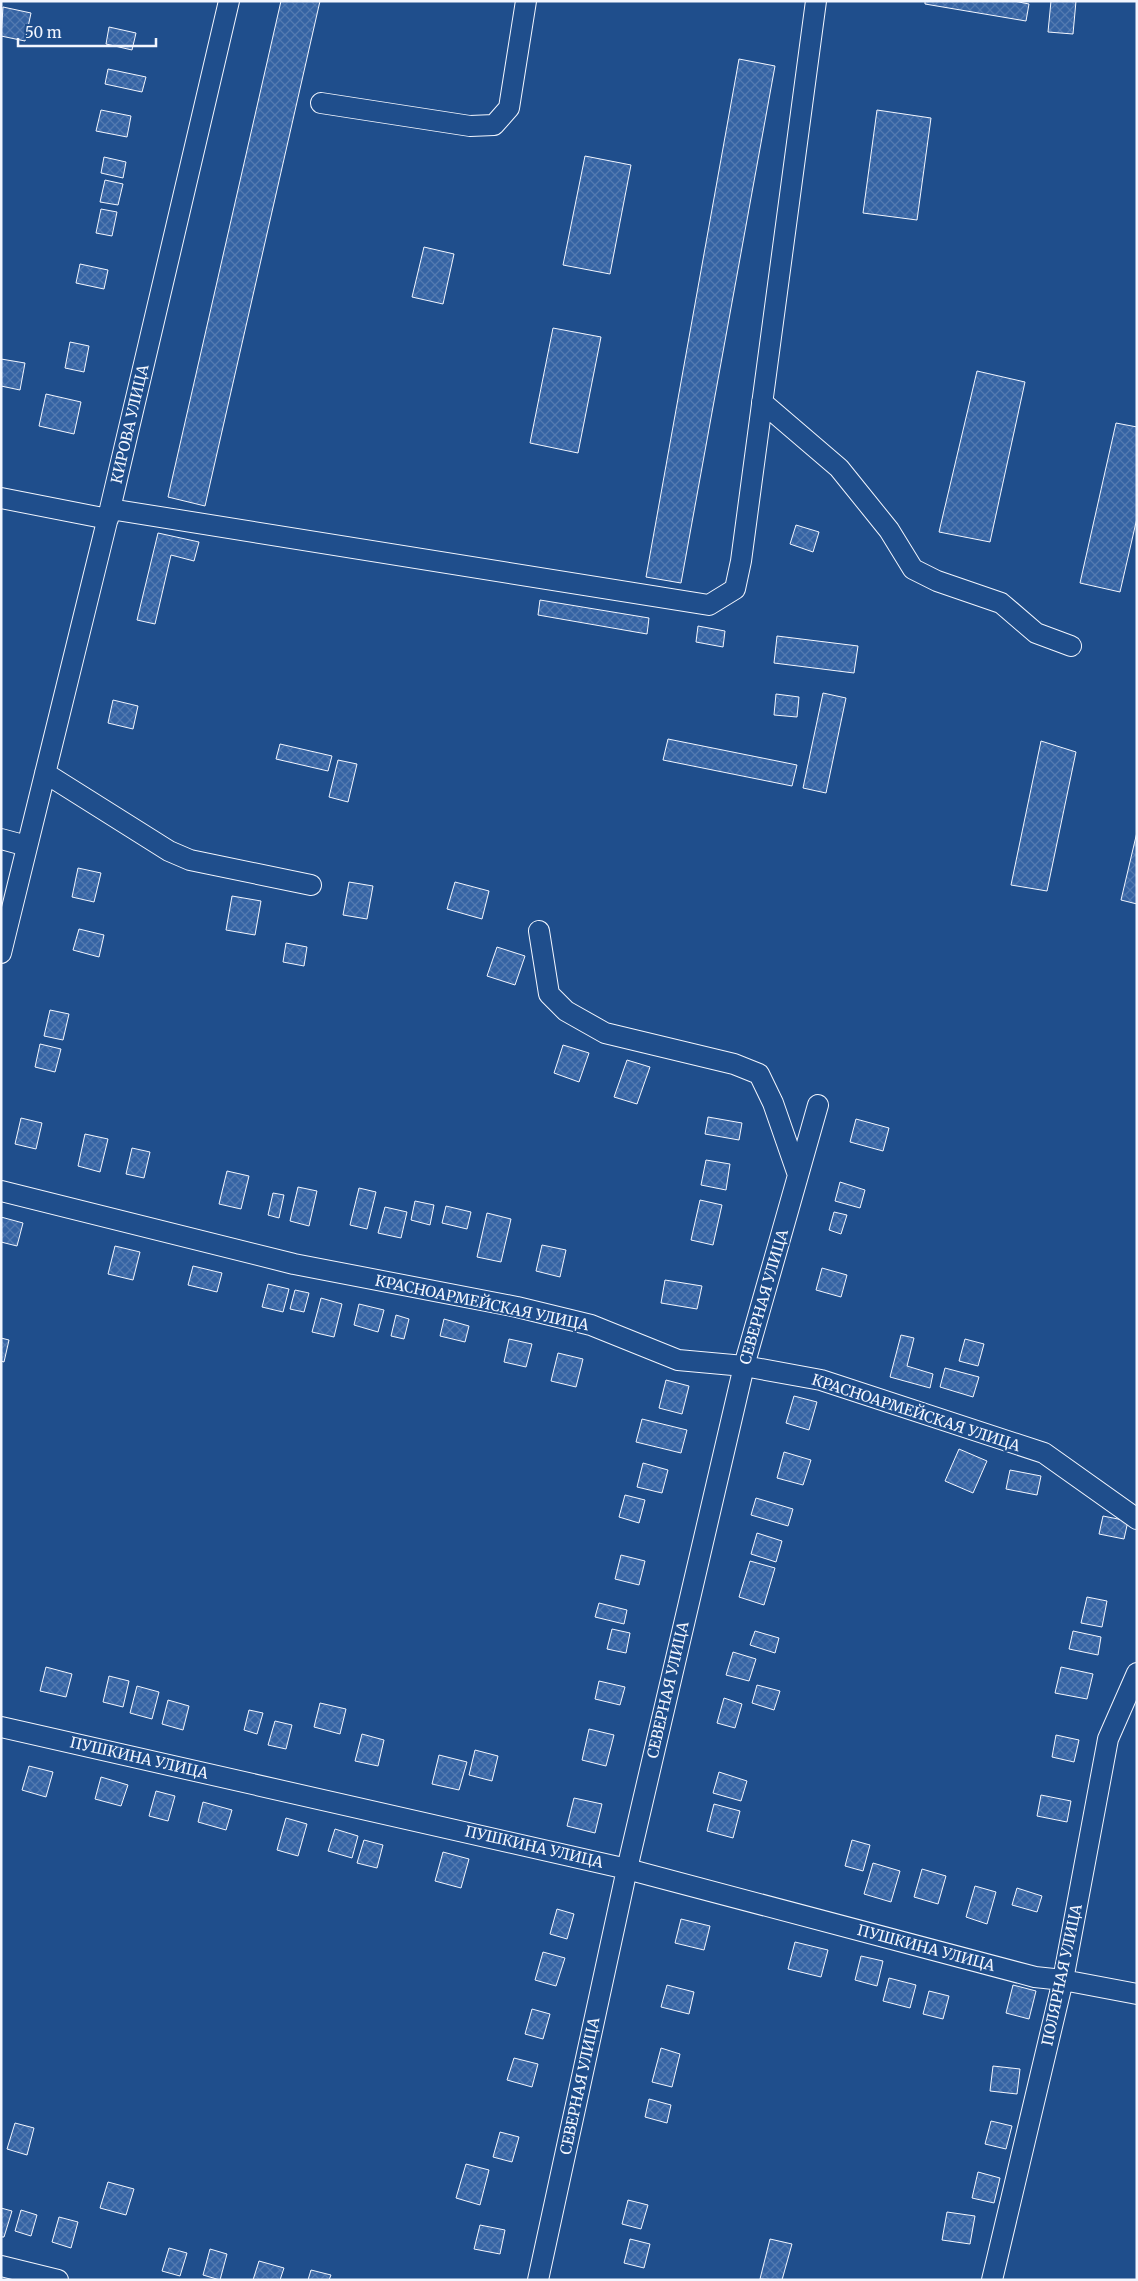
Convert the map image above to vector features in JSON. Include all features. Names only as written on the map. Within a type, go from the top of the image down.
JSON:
[{"type":"street","name":"КИРОВА УЛИЦА","points":[[1,953],[109,514],[229,1]]},
{"type":"street","points":[[321,103],[470,126],[494,124],[509,108],[526,1]]},
{"type":"street","points":[[1,498],[710,605],[735,589],[741,561],[816,1]]},
{"type":"street","points":[[762,402],[839,468],[889,530],[913,569],[936,581],[1001,603],[1036,633],[1071,646]]},
{"type":"street","points":[[45,773],[169,851],[190,860],[311,885]]},
{"type":"street","points":[[1,839],[28,846]]},
{"type":"street","points":[[539,931],[549,994],[566,1011],[605,1033],[677,1052],[734,1064],[759,1074],[773,1103],[798,1176]]},
{"type":"street","name":"СЕВЕРНАЯ УЛИЦА","points":[[538,2280],[627,1869],[744,1366],[818,1106]]},
{"type":"street","name":"КРАСНОАРМЕЙСКАЯ УЛИЦА","points":[[1,1191],[294,1264],[517,1307],[591,1325],[678,1360],[744,1366],[821,1380],[1044,1453],[1137,1519]]},
{"type":"street","name":"ПОЛЯРНАЯ УЛИЦА","points":[[992,2280],[1063,1980],[1108,1739],[1137,1673]]},
{"type":"street","name":"ПУШКИНА УЛИЦА","points":[[1,1727],[627,1869],[1035,1978],[1063,1980],[1137,1994]]},
{"type":"street","points":[[1,2266],[58,2280]]},
{"type":"building","points":[[281,1],[320,1],[205,506],[168,497]]},
{"type":"building","points":[[925,1],[1014,1],[1029,4],[1026,21],[925,4]]},
{"type":"building","points":[[1051,1],[1076,1],[1073,34],[1048,32]]},
{"type":"building","points":[[3,7],[31,13],[25,41],[1,36]]},
{"type":"building","points":[[109,27],[136,33],[132,50],[106,44]]},
{"type":"building","points":[[739,59],[775,66],[681,583],[646,577]]},
{"type":"building","points":[[108,69],[146,77],[142,92],[105,84]]},
{"type":"building","points":[[101,110],[131,116],[127,137],[96,131]]},
{"type":"building","points":[[877,110],[931,118],[917,220],[863,213]]},
{"type":"building","points":[[585,156],[631,165],[610,274],[563,265]]},
{"type":"building","points":[[104,157],[126,162],[123,178],[101,173]]},
{"type":"building","points":[[105,180],[123,184],[118,205],[100,202]]},
{"type":"building","points":[[101,209],[117,212],[112,236],[96,233]]},
{"type":"building","points":[[424,247],[454,254],[443,304],[412,297]]},
{"type":"building","points":[[80,264],[108,270],[104,289],[76,283]]},
{"type":"building","points":[[553,328],[601,337],[578,453],[530,443]]},
{"type":"building","points":[[70,342],[89,346],[84,372],[65,368]]},
{"type":"building","points":[[1,359],[25,363],[20,390],[1,386]]},
{"type":"building","points":[[977,371],[1025,382],[990,542],[939,532]]},
{"type":"building","points":[[46,394],[81,402],[74,434],[39,426]]},
{"type":"building","points":[[1116,423],[1137,427],[1137,518],[1120,592],[1080,583]]},
{"type":"building","points":[[796,525],[819,532],[813,552],[790,544]]},
{"type":"building","points":[[158,533],[199,542],[194,561],[171,555],[155,624],[137,620]]},
{"type":"building","points":[[540,600],[649,618],[647,634],[538,615]]},
{"type":"building","points":[[698,626],[725,631],[723,647],[696,642]]},
{"type":"building","points":[[777,636],[858,646],[854,673],[774,663]]},
{"type":"building","points":[[823,693],[846,698],[826,793],[803,788]]},
{"type":"building","points":[[776,694],[799,697],[797,717],[774,715]]},
{"type":"building","points":[[113,700],[138,706],[133,729],[108,723]]},
{"type":"building","points":[[668,739],[797,765],[792,786],[663,760]]},
{"type":"building","points":[[1041,741],[1076,752],[1047,891],[1011,885]]},
{"type":"building","points":[[280,744],[332,756],[328,771],[276,759]]},
{"type":"building","points":[[338,760],[357,764],[348,802],[329,797]]},
{"type":"building","points":[[1137,832],[1137,904],[1121,900]]},
{"type":"building","points":[[78,868],[101,873],[94,902],[72,897]]},
{"type":"building","points":[[349,882],[373,886],[367,919],[343,915]]},
{"type":"building","points":[[455,882],[489,891],[482,919],[447,909]]},
{"type":"building","points":[[232,896],[261,901],[255,935],[226,930]]},
{"type":"building","points":[[79,929],[104,935],[99,957],[73,950]]},
{"type":"building","points":[[286,943],[307,947],[304,966],[283,962]]},
{"type":"building","points":[[497,947],[525,956],[515,985],[487,976]]},
{"type":"building","points":[[50,1010],[69,1014],[63,1040],[44,1036]]},
{"type":"building","points":[[40,1044],[61,1049],[55,1072],[35,1067]]},
{"type":"building","points":[[563,1045],[589,1053],[579,1082],[554,1073]]},
{"type":"building","points":[[627,1060],[650,1067],[637,1104],[614,1097]]},
{"type":"building","points":[[708,1117],[742,1123],[739,1140],[705,1134]]},
{"type":"building","points":[[21,1118],[42,1123],[36,1149],[15,1144]]},
{"type":"building","points":[[856,1119],[889,1128],[883,1151],[850,1142]]},
{"type":"building","points":[[85,1134],[108,1139],[100,1172],[78,1166]]},
{"type":"building","points":[[132,1148],[150,1152],[144,1178],[126,1174]]},
{"type":"building","points":[[706,1160],[730,1164],[726,1190],[701,1185]]},
{"type":"building","points":[[227,1171],[249,1176],[241,1209],[219,1204]]},
{"type":"building","points":[[840,1182],[865,1190],[860,1208],[835,1201]]},
{"type":"building","points":[[298,1187],[317,1191],[309,1226],[290,1221]]},
{"type":"building","points":[[359,1188],[376,1192],[367,1229],[350,1225]]},
{"type":"building","points":[[273,1193],[284,1195],[279,1218],[268,1215]]},
{"type":"building","points":[[700,1200],[722,1205],[713,1245],[691,1240]]},
{"type":"building","points":[[415,1201],[434,1205],[430,1225],[411,1220]]},
{"type":"building","points":[[446,1206],[471,1212],[467,1229],[442,1223]]},
{"type":"building","points":[[385,1207],[407,1212],[401,1238],[378,1233]]},
{"type":"building","points":[[834,1212],[847,1215],[841,1234],[829,1230]]},
{"type":"building","points":[[487,1213],[511,1219],[501,1262],[477,1257]]},
{"type":"building","points":[[1,1217],[23,1223],[17,1246],[1,1242]]},
{"type":"building","points":[[542,1245],[566,1250],[560,1277],[536,1271]]},
{"type":"building","points":[[115,1246],[140,1252],[133,1280],[108,1274]]},
{"type":"building","points":[[193,1266],[222,1273],[217,1292],[188,1285]]},
{"type":"building","points":[[822,1268],[847,1275],[841,1297],[816,1290]]},
{"type":"building","points":[[665,1280],[702,1286],[697,1309],[661,1303]]},
{"type":"building","points":[[268,1284],[289,1289],[283,1312],[262,1307]]},
{"type":"building","points":[[295,1290],[309,1293],[304,1312],[290,1309]]},
{"type":"building","points":[[321,1298],[342,1304],[334,1337],[312,1332]]},
{"type":"building","points":[[359,1304],[384,1310],[378,1332],[354,1325]]},
{"type":"building","points":[[396,1315],[409,1319],[404,1339],[391,1336]]},
{"type":"building","points":[[444,1319],[469,1326],[465,1342],[440,1336]]},
{"type":"building","points":[[901,1335],[914,1338],[907,1366],[933,1374],[930,1388],[890,1377]]},
{"type":"building","points":[[1,1338],[9,1340],[4,1362],[1,1361]]},
{"type":"building","points":[[509,1339],[532,1344],[526,1367],[504,1362]]},
{"type":"building","points":[[965,1339],[984,1344],[978,1366],[959,1361]]},
{"type":"building","points":[[558,1353],[583,1359],[576,1387],[551,1381]]},
{"type":"building","points":[[945,1368],[979,1377],[973,1397],[940,1387]]},
{"type":"building","points":[[666,1380],[689,1386],[682,1414],[659,1408]]},
{"type":"building","points":[[794,1396],[817,1402],[809,1430],[786,1423]]},
{"type":"building","points":[[642,1419],[687,1430],[681,1453],[636,1442]]},
{"type":"building","points":[[959,1449],[987,1461],[973,1493],[945,1481]]},
{"type":"building","points":[[784,1452],[811,1460],[803,1485],[777,1478]]},
{"type":"building","points":[[643,1463],[668,1470],[662,1493],[637,1487]]},
{"type":"building","points":[[1010,1470],[1041,1476],[1037,1495],[1006,1489]]},
{"type":"building","points":[[625,1495],[645,1500],[639,1523],[619,1517]]},
{"type":"building","points":[[756,1498],[793,1509],[788,1526],[751,1515]]},
{"type":"building","points":[[1103,1516],[1128,1521],[1124,1539],[1099,1534]]},
{"type":"building","points":[[757,1533],[782,1541],[776,1562],[751,1554]]},
{"type":"building","points":[[621,1555],[645,1561],[639,1585],[615,1579]]},
{"type":"building","points":[[750,1561],[775,1568],[764,1605],[739,1597]]},
{"type":"building","points":[[1087,1597],[1107,1601],[1102,1627],[1081,1623]]},
{"type":"building","points":[[599,1603],[627,1610],[624,1624],[595,1617]]},
{"type":"building","points":[[612,1629],[630,1633],[626,1653],[607,1649]]},
{"type":"building","points":[[755,1631],[779,1638],[775,1653],[750,1645]]},
{"type":"building","points":[[1073,1631],[1101,1637],[1098,1655],[1069,1649]]},
{"type":"building","points":[[733,1652],[756,1659],[749,1681],[726,1675]]},
{"type":"building","points":[[46,1667],[72,1674],[66,1697],[40,1691]]},
{"type":"building","points":[[1061,1667],[1093,1674],[1087,1699],[1055,1693]]},
{"type":"building","points":[[109,1676],[129,1681],[123,1707],[103,1702]]},
{"type":"building","points":[[599,1681],[625,1687],[620,1705],[595,1699]]},
{"type":"building","points":[[757,1685],[780,1691],[774,1710],[752,1703]]},
{"type":"building","points":[[137,1686],[159,1692],[152,1719],[130,1713]]},
{"type":"building","points":[[724,1698],[742,1704],[735,1728],[717,1723]]},
{"type":"building","points":[[168,1700],[189,1706],[183,1730],[162,1724]]},
{"type":"building","points":[[320,1703],[346,1709],[340,1734],[314,1727]]},
{"type":"building","points":[[249,1710],[263,1713],[257,1734],[244,1730]]},
{"type":"building","points":[[275,1721],[292,1725],[286,1749],[268,1745]]},
{"type":"building","points":[[589,1729],[614,1735],[606,1766],[582,1760]]},
{"type":"building","points":[[362,1734],[384,1740],[378,1766],[355,1761]]},
{"type":"building","points":[[1056,1735],[1079,1740],[1074,1762],[1052,1757]]},
{"type":"building","points":[[475,1750],[498,1756],[492,1781],[469,1775]]},
{"type":"building","points":[[439,1755],[467,1762],[459,1790],[432,1784]]},
{"type":"building","points":[[29,1766],[53,1772],[46,1797],[22,1790]]},
{"type":"building","points":[[719,1772],[747,1781],[741,1801],[713,1793]]},
{"type":"building","points":[[101,1777],[128,1785],[121,1806],[95,1799]]},
{"type":"building","points":[[156,1791],[175,1796],[168,1821],[149,1816]]},
{"type":"building","points":[[1041,1795],[1071,1801],[1067,1822],[1037,1816]]},
{"type":"building","points":[[574,1798],[602,1804],[595,1833],[567,1826]]},
{"type":"building","points":[[203,1802],[232,1810],[226,1830],[198,1822]]},
{"type":"building","points":[[714,1804],[740,1811],[733,1838],[707,1831]]},
{"type":"building","points":[[286,1818],[307,1824],[298,1856],[277,1850]]},
{"type":"building","points":[[335,1829],[358,1836],[352,1858],[328,1851]]},
{"type":"building","points":[[364,1840],[383,1845],[377,1868],[357,1863]]},
{"type":"building","points":[[852,1840],[870,1845],[863,1871],[845,1866]]},
{"type":"building","points":[[443,1852],[469,1859],[461,1888],[435,1881]]},
{"type":"building","points":[[873,1863],[900,1871],[891,1902],[864,1894]]},
{"type":"building","points":[[922,1869],[946,1876],[938,1904],[914,1897]]},
{"type":"building","points":[[975,1886],[996,1892],[987,1924],[966,1917]]},
{"type":"building","points":[[1017,1888],[1042,1896],[1037,1912],[1012,1905]]},
{"type":"building","points":[[557,1909],[574,1914],[567,1939],[550,1934]]},
{"type":"building","points":[[681,1919],[710,1926],[704,1950],[675,1943]]},
{"type":"building","points":[[795,1942],[828,1950],[821,1977],[788,1969]]},
{"type":"building","points":[[543,1952],[565,1958],[556,1986],[535,1980]]},
{"type":"building","points":[[861,1956],[883,1961],[877,1986],[855,1980]]},
{"type":"building","points":[[889,1978],[916,1985],[910,2008],[883,2001]]},
{"type":"building","points":[[667,1985],[694,1992],[689,2014],[661,2007]]},
{"type":"building","points":[[1013,1985],[1036,1991],[1029,2019],[1006,2013]]},
{"type":"building","points":[[929,1991],[949,1996],[943,2019],[923,2014]]},
{"type":"building","points":[[532,2009],[550,2014],[543,2039],[525,2034]]},
{"type":"building","points":[[661,2048],[680,2054],[672,2087],[652,2082]]},
{"type":"building","points":[[514,2058],[538,2064],[532,2087],[507,2080]]},
{"type":"building","points":[[993,2066],[1020,2069],[1017,2094],[990,2091]]},
{"type":"building","points":[[649,2099],[671,2105],[667,2123],[645,2117]]},
{"type":"building","points":[[991,2121],[1012,2126],[1006,2149],[985,2144]]},
{"type":"building","points":[[15,2123],[34,2128],[27,2155],[7,2149]]},
{"type":"building","points":[[500,2132],[519,2137],[512,2162],[493,2157]]},
{"type":"building","points":[[466,2164],[489,2170],[480,2205],[456,2198]]},
{"type":"building","points":[[978,2172],[1000,2178],[994,2203],[972,2198]]},
{"type":"building","points":[[108,2182],[134,2189],[126,2215],[100,2208]]},
{"type":"building","points":[[628,2200],[648,2205],[641,2229],[622,2224]]},
{"type":"building","points":[[1,2208],[12,2211],[4,2237],[1,2237]]},
{"type":"building","points":[[21,2210],[37,2215],[31,2236],[15,2231]]},
{"type":"building","points":[[947,2212],[975,2216],[970,2244],[942,2240]]},
{"type":"building","points":[[59,2217],[78,2222],[71,2248],[52,2242]]},
{"type":"building","points":[[480,2225],[505,2230],[500,2254],[474,2249]]},
{"type":"building","points":[[630,2239],[650,2244],[644,2268],[624,2263]]},
{"type":"building","points":[[770,2239],[792,2244],[782,2280],[760,2279]]},
{"type":"building","points":[[169,2248],[187,2253],[180,2276],[162,2271]]},
{"type":"building","points":[[210,2249],[227,2254],[220,2280],[203,2275]]},
{"type":"building","points":[[259,2261],[284,2268],[280,2280],[253,2280]]},
{"type":"building","points":[[311,2270],[331,2275],[329,2280],[308,2280]]}]
